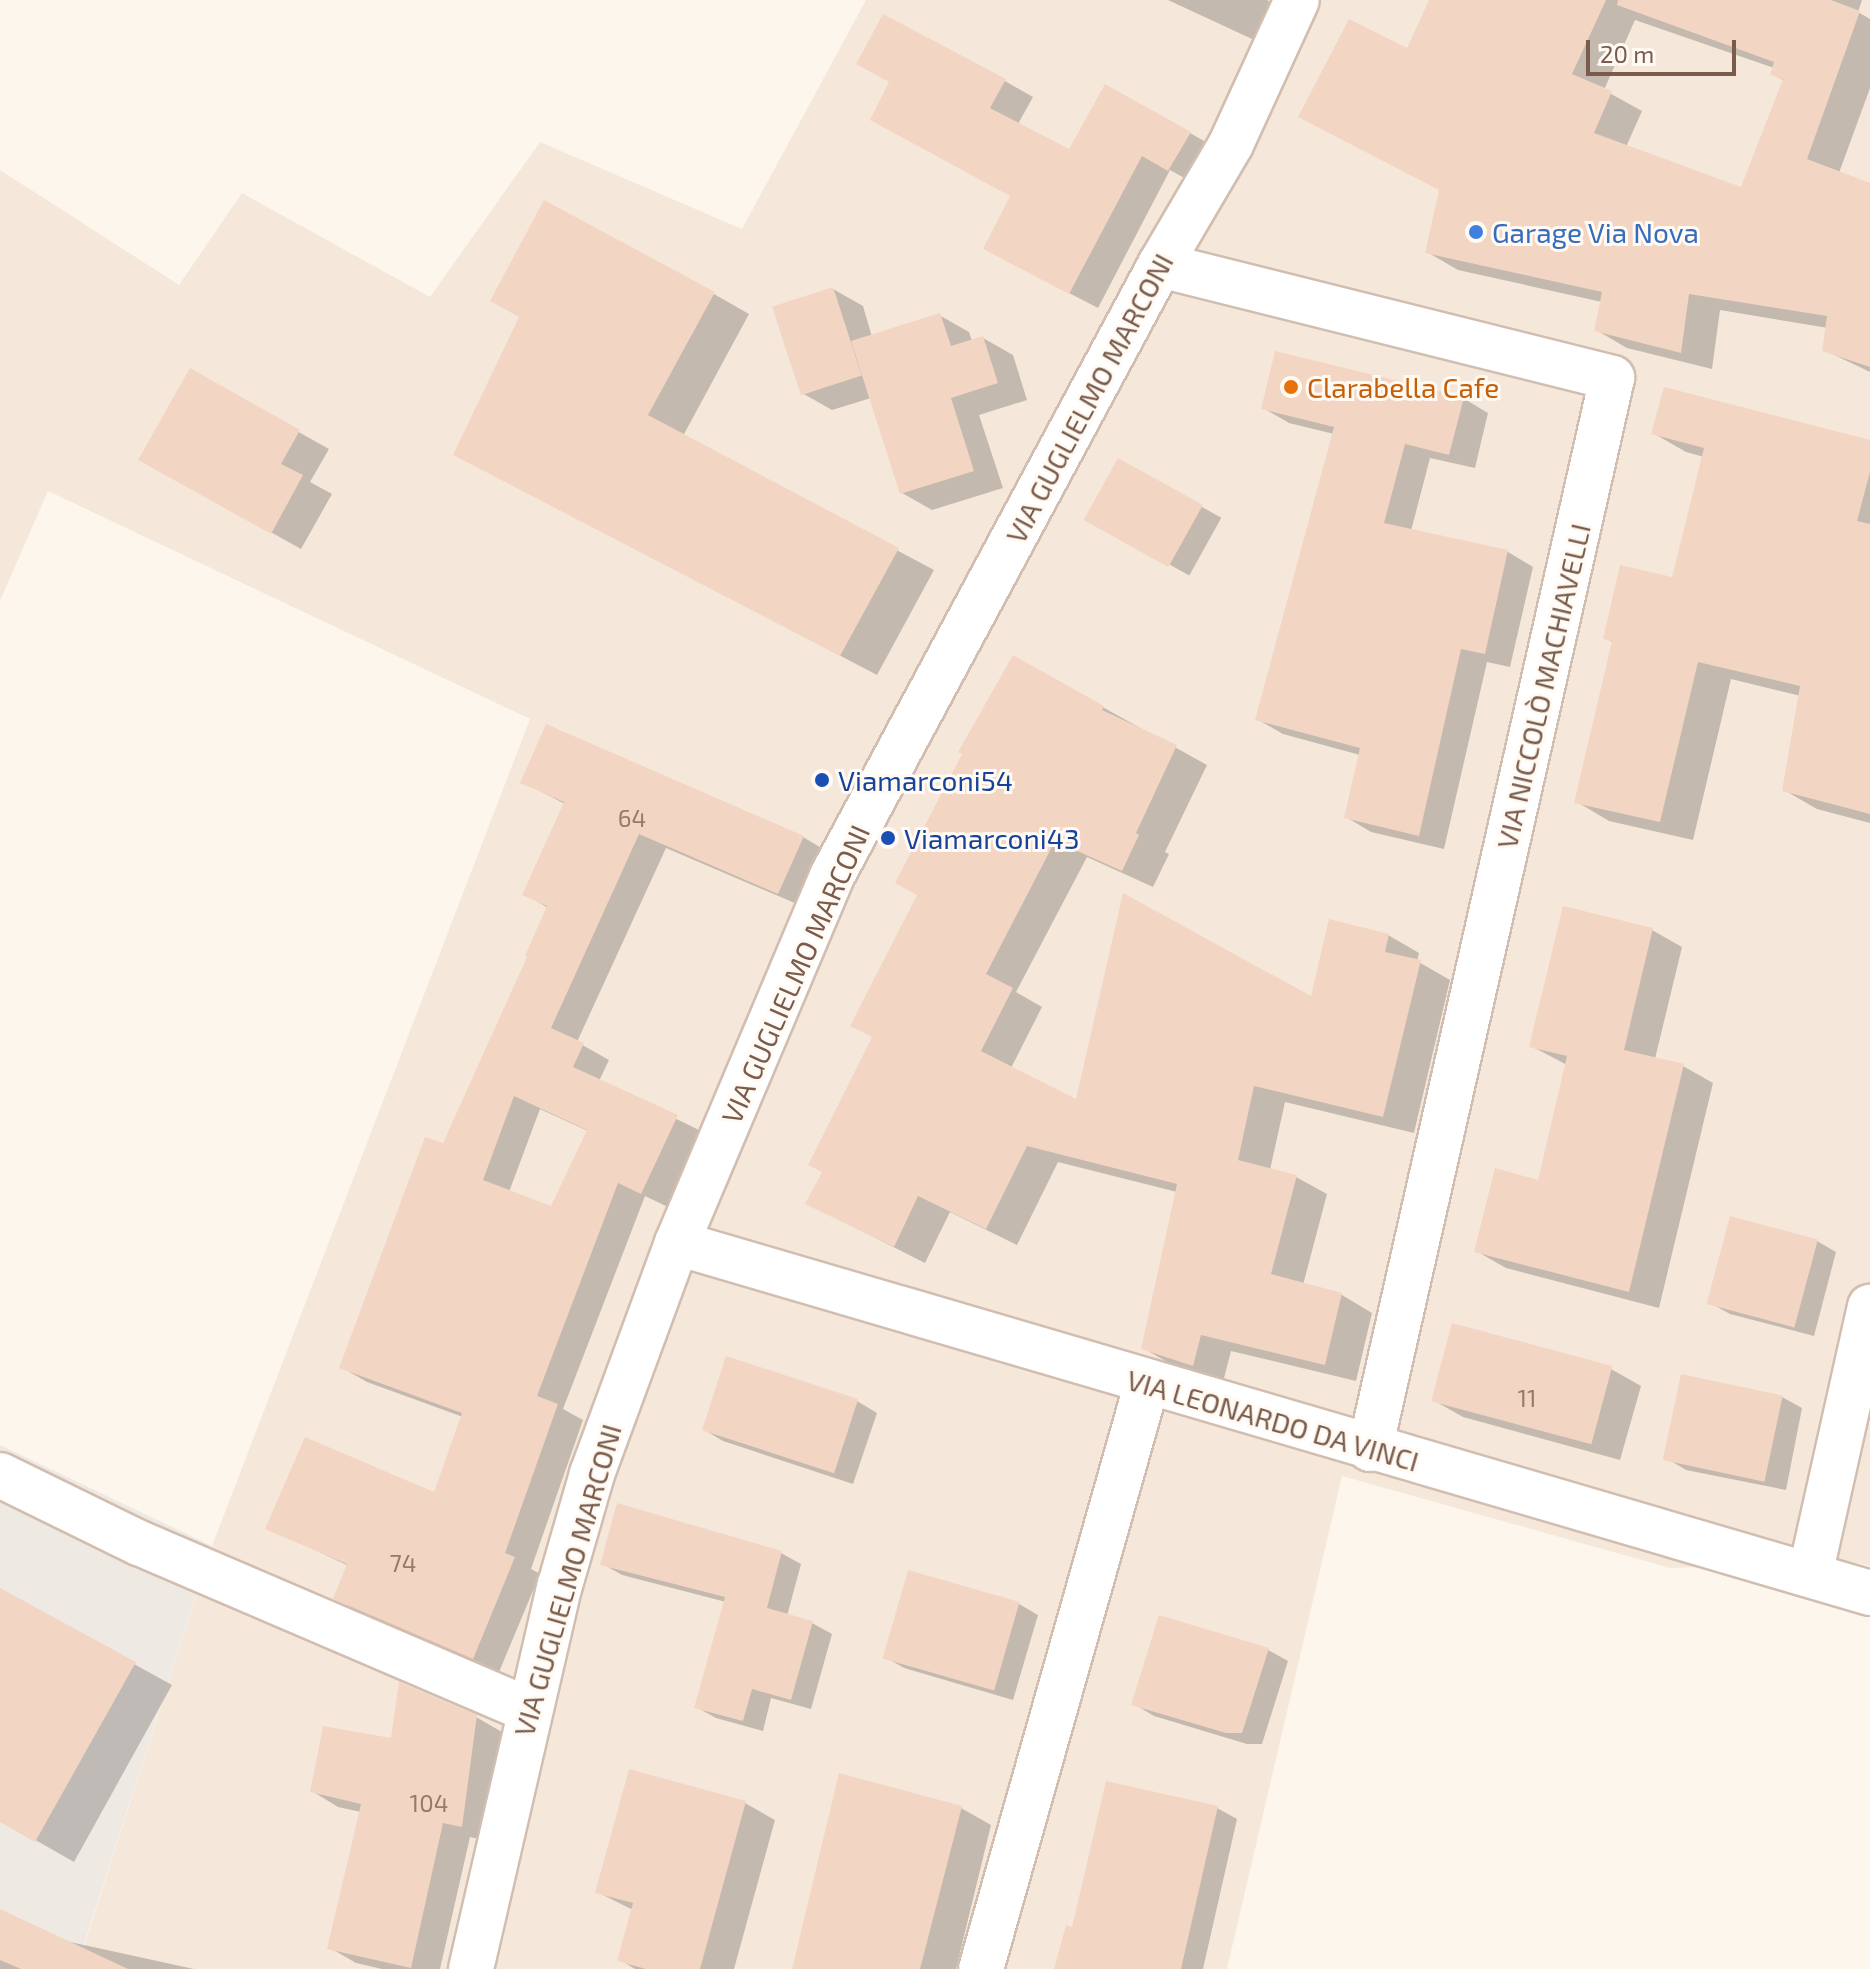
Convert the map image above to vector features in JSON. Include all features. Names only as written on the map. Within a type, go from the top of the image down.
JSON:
[{"type":"street","name":"VIA GUGLIELMO MARCONI","points":[[471,1969],[528,1710],[592,1474],[677,1243],[832,876],[1160,265],[1231,144],[1297,0]]},
{"type":"street","name":"VIA NICCOLÒ MACHIAVELLI","points":[[1160,265],[1612,378],[1370,1449]]},
{"type":"street","name":"VIA LEONARDO DA VINCI","points":[[677,1243],[1370,1449],[1870,1593]]},
{"type":"street","points":[[1810,1575],[1870,1307]]},
{"type":"street","points":[[981,1969],[1147,1383]]},
{"type":"street","points":[[0,1475],[139,1543],[528,1710]]},
{"type":"shaded area","points":[[866,0],[1870,0],[1870,1566],[1852,1562],[1670,1568],[1342,1476],[1227,1969],[0,1969],[0,1921],[80,1959],[212,1546],[530,719],[48,491],[0,601],[0,170],[179,285],[242,193],[430,297],[540,142],[742,229]]},
{"type":"shaded area","points":[[0,1445],[212,1546],[79,1960],[0,1921]]},
{"type":"building","points":[[1429,0],[1606,0],[1572,74],[1612,91],[1594,133],[1741,187],[1783,79],[1770,75],[1774,62],[1617,5],[1618,0],[1831,0],[1860,11],[1807,159],[1870,183],[1870,367],[1822,351],[1827,316],[1689,294],[1681,353],[1594,331],[1602,292],[1425,253],[1439,190],[1298,117],[1349,19],[1407,48]]},
{"type":"building","points":[[883,14],[1006,79],[990,108],[1069,149],[1105,84],[1191,132],[1168,171],[1142,156],[1069,294],[983,249],[1010,196],[870,120],[889,82],[856,64]]},
{"type":"building","points":[[544,200],[715,292],[648,415],[899,548],[840,656],[453,455],[519,317],[490,301]]},
{"type":"building","points":[[833,287],[862,375],[801,395],[772,307]]},
{"type":"building","points":[[940,313],[951,346],[983,336],[998,383],[951,398],[974,471],[900,494],[851,341]]},
{"type":"building","points":[[1275,351],[1464,397],[1449,455],[1405,444],[1384,523],[1508,550],[1485,654],[1461,649],[1419,836],[1344,818],[1360,748],[1255,720],[1334,427],[1261,409]]},
{"type":"building","points":[[190,368],[300,430],[281,464],[303,475],[271,534],[138,460]]},
{"type":"building","points":[[1664,387],[1870,440],[1870,472],[1857,521],[1870,524],[1870,814],[1782,791],[1800,686],[1698,662],[1660,822],[1574,803],[1612,641],[1603,639],[1620,565],[1672,577],[1704,448],[1651,434]]},
{"type":"building","points":[[1118,458],[1203,505],[1168,567],[1084,520]]},
{"type":"building","points":[[1013,655],[1104,706],[1102,710],[1177,745],[1122,871],[1055,841],[986,974],[1013,988],[981,1051],[1076,1099],[1123,893],[1311,996],[1329,919],[1389,934],[1385,952],[1421,960],[1383,1117],[1254,1086],[1238,1160],[1297,1175],[1271,1274],[1342,1293],[1325,1365],[1201,1335],[1193,1366],[1141,1349],[1177,1184],[1027,1146],[986,1229],[918,1196],[894,1247],[805,1204],[822,1172],[808,1165],[872,1037],[850,1026],[917,895],[895,883],[962,754],[958,752]]},
{"type":"building","points":[[546,724],[804,836],[778,894],[639,834],[551,1028],[584,1043],[573,1067],[678,1115],[641,1194],[618,1183],[537,1396],[558,1404],[505,1553],[515,1557],[473,1659],[333,1599],[347,1564],[265,1529],[305,1437],[434,1492],[462,1413],[339,1368],[425,1137],[443,1143],[547,906],[522,895],[564,802],[520,783]],"holes":[[[514,1096],[587,1130],[551,1206],[483,1180]]]},
{"type":"building","points":[[1563,906],[1653,928],[1624,1050],[1684,1064],[1629,1292],[1474,1252],[1495,1168],[1538,1180],[1567,1056],[1529,1047]]},
{"type":"building","points":[[1730,1216],[1818,1240],[1794,1327],[1706,1304]]},
{"type":"building","points":[[1452,1323],[1612,1366],[1591,1444],[1431,1401]]},
{"type":"building","points":[[726,1356],[858,1399],[834,1473],[702,1430]]},
{"type":"building","points":[[1681,1374],[1783,1396],[1764,1482],[1663,1460]]},
{"type":"building","points":[[617,1503],[782,1551],[767,1608],[813,1621],[791,1700],[752,1689],[743,1721],[694,1708],[725,1597],[600,1565]]},
{"type":"building","points":[[908,1570],[1020,1602],[994,1690],[883,1658]]},
{"type":"building","points":[[0,1588],[136,1662],[35,1842],[0,1822]]},
{"type":"building","points":[[1159,1615],[1269,1648],[1242,1733],[1226,1733],[1131,1705]]},
{"type":"building","points":[[399,1682],[477,1715],[462,1827],[443,1823],[411,1968],[327,1949],[361,1804],[310,1792],[323,1726],[391,1738]]},
{"type":"building","points":[[629,1769],[746,1801],[700,1969],[646,1969],[617,1961],[633,1903],[595,1893]]},
{"type":"building","points":[[839,1773],[962,1806],[920,1969],[792,1969]]},
{"type":"building","points":[[1106,1781],[1218,1806],[1181,1969],[1054,1969],[1066,1925],[1072,1927]]},
{"type":"building","points":[[0,1909],[128,1969],[21,1969],[0,1960]]},
{"type":"place","name":"Garage Via Nova","points":[[1476,232]]},
{"type":"place","name":"Clarabella Cafe","points":[[1291,387]]},
{"type":"place","name":"Viamarconi54","points":[[822,780]]},
{"type":"place","name":"Viamarconi43","points":[[888,838]]}]
